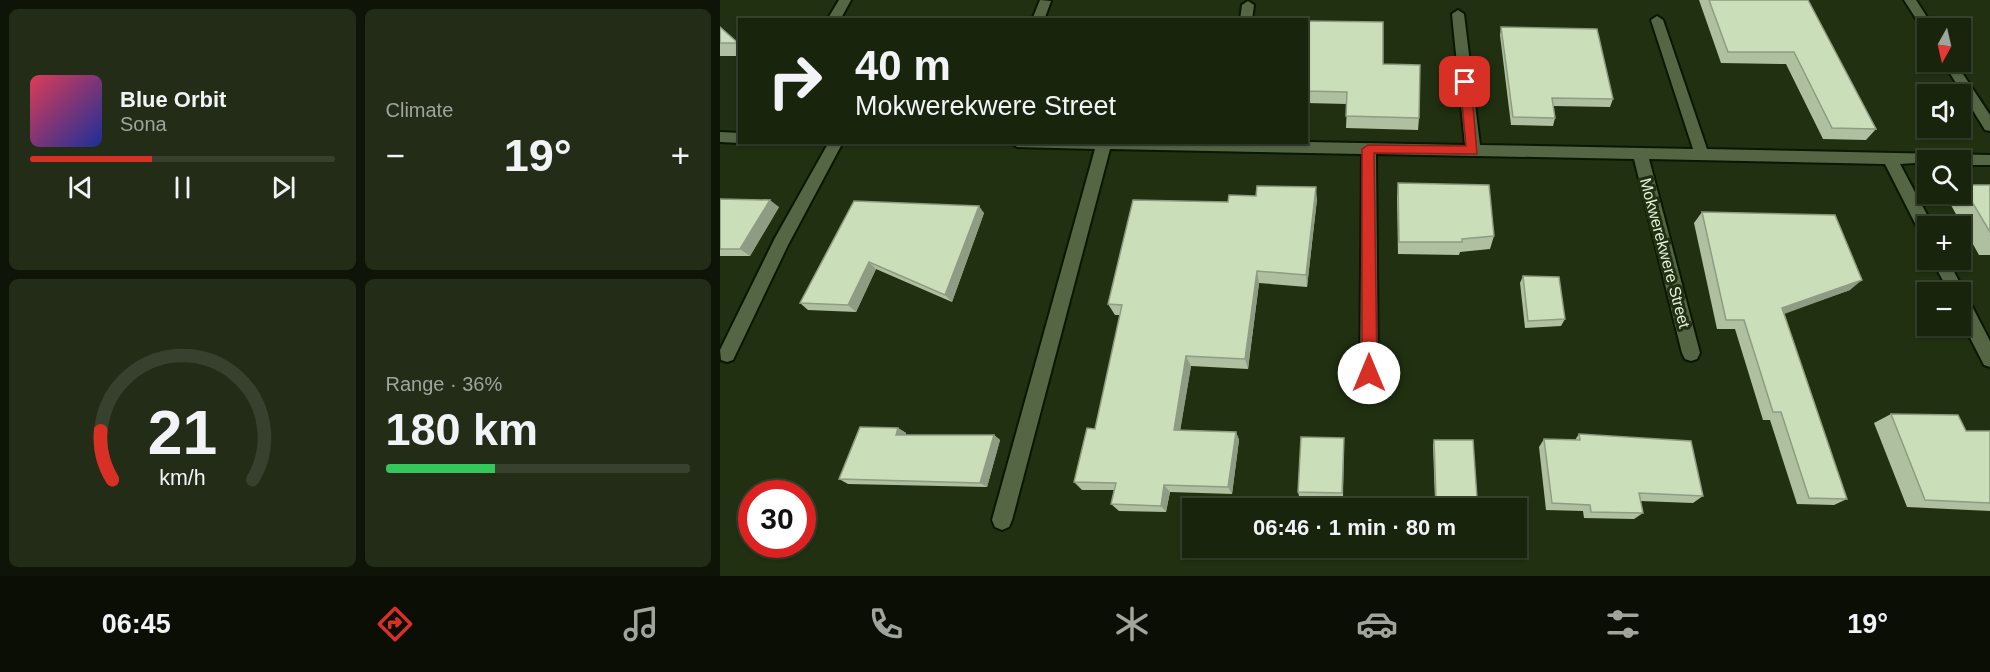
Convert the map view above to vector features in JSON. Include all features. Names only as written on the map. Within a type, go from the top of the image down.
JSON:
[{"type":"street","points":[[834,18],[845,0]]},
{"type":"street","points":[[1910,0],[1922,18]]},
{"type":"street","points":[[1039,18],[1045,2]]},
{"type":"street","points":[[1246,18],[1248,5]]},
{"type":"street","points":[[1458,14],[1473,151]]},
{"type":"street","points":[[1657,20],[1702,155]]},
{"type":"street","points":[[1955,72],[1990,126]]},
{"type":"street","points":[[720,137],[738,138]]},
{"type":"street","points":[[727,354],[781,243],[835,144]]},
{"type":"street","points":[[1002,520],[1104,144]]},
{"type":"street","name":"Mokwerekwere Street","points":[[1104,144],[1227,144],[1368,149],[1990,160]]},
{"type":"street","points":[[1368,149],[1369,373]]},
{"type":"street","name":"Mokwerekwere Street","points":[[1640,154],[1691,353]]},
{"type":"street","points":[[1890,158],[1919,216]]},
{"type":"street","points":[[1971,322],[1990,359]]},
{"type":"building","points":[[1709,0],[1808,0],[1876,129],[1832,128],[1794,52],[1728,52]]},
{"type":"building","points":[[1308,21],[1383,22],[1383,64],[1420,65],[1419,118],[1346,116],[1347,92],[1308,91]]},
{"type":"building","points":[[720,27],[738,43],[720,43]]},
{"type":"building","points":[[1501,27],[1597,29],[1613,99],[1552,98],[1555,118],[1513,117]]},
{"type":"building","points":[[1398,183],[1489,185],[1494,236],[1462,239],[1462,242],[1399,242]]},
{"type":"building","points":[[1971,185],[1990,185],[1990,232],[1971,200]]},
{"type":"building","points":[[1257,186],[1316,187],[1306,275],[1257,271],[1245,359],[1186,356],[1174,430],[1236,432],[1228,487],[1164,485],[1161,506],[1111,504],[1116,483],[1074,482],[1087,428],[1095,429],[1122,305],[1108,304],[1133,200],[1228,202],[1229,195],[1256,196]]},
{"type":"building","points":[[720,199],[770,200],[740,249],[720,249]]},
{"type":"building","points":[[854,201],[979,206],[945,295],[869,262],[848,305],[800,303]]},
{"type":"building","points":[[1702,212],[1835,215],[1862,280],[1782,308],[1847,499],[1809,498],[1781,412],[1773,412],[1744,320],[1726,320]]},
{"type":"building","points":[[1523,276],[1559,277],[1565,319],[1528,321]]},
{"type":"building","points":[[1891,414],[1958,415],[1966,431],[1990,431],[1990,503],[1925,500]]},
{"type":"building","points":[[860,427],[898,428],[896,435],[994,435],[980,483],[839,479]]},
{"type":"building","points":[[1579,434],[1691,441],[1703,496],[1639,493],[1643,513],[1591,512],[1590,505],[1552,503],[1544,439],[1580,440]]},
{"type":"building","points":[[1301,437],[1344,438],[1342,493],[1298,492]]},
{"type":"building","points":[[1434,440],[1473,440],[1477,498],[1436,497]]},
{"type":"route","points":[[1369,373],[1368,149],[1473,151],[1465,82]]}]
